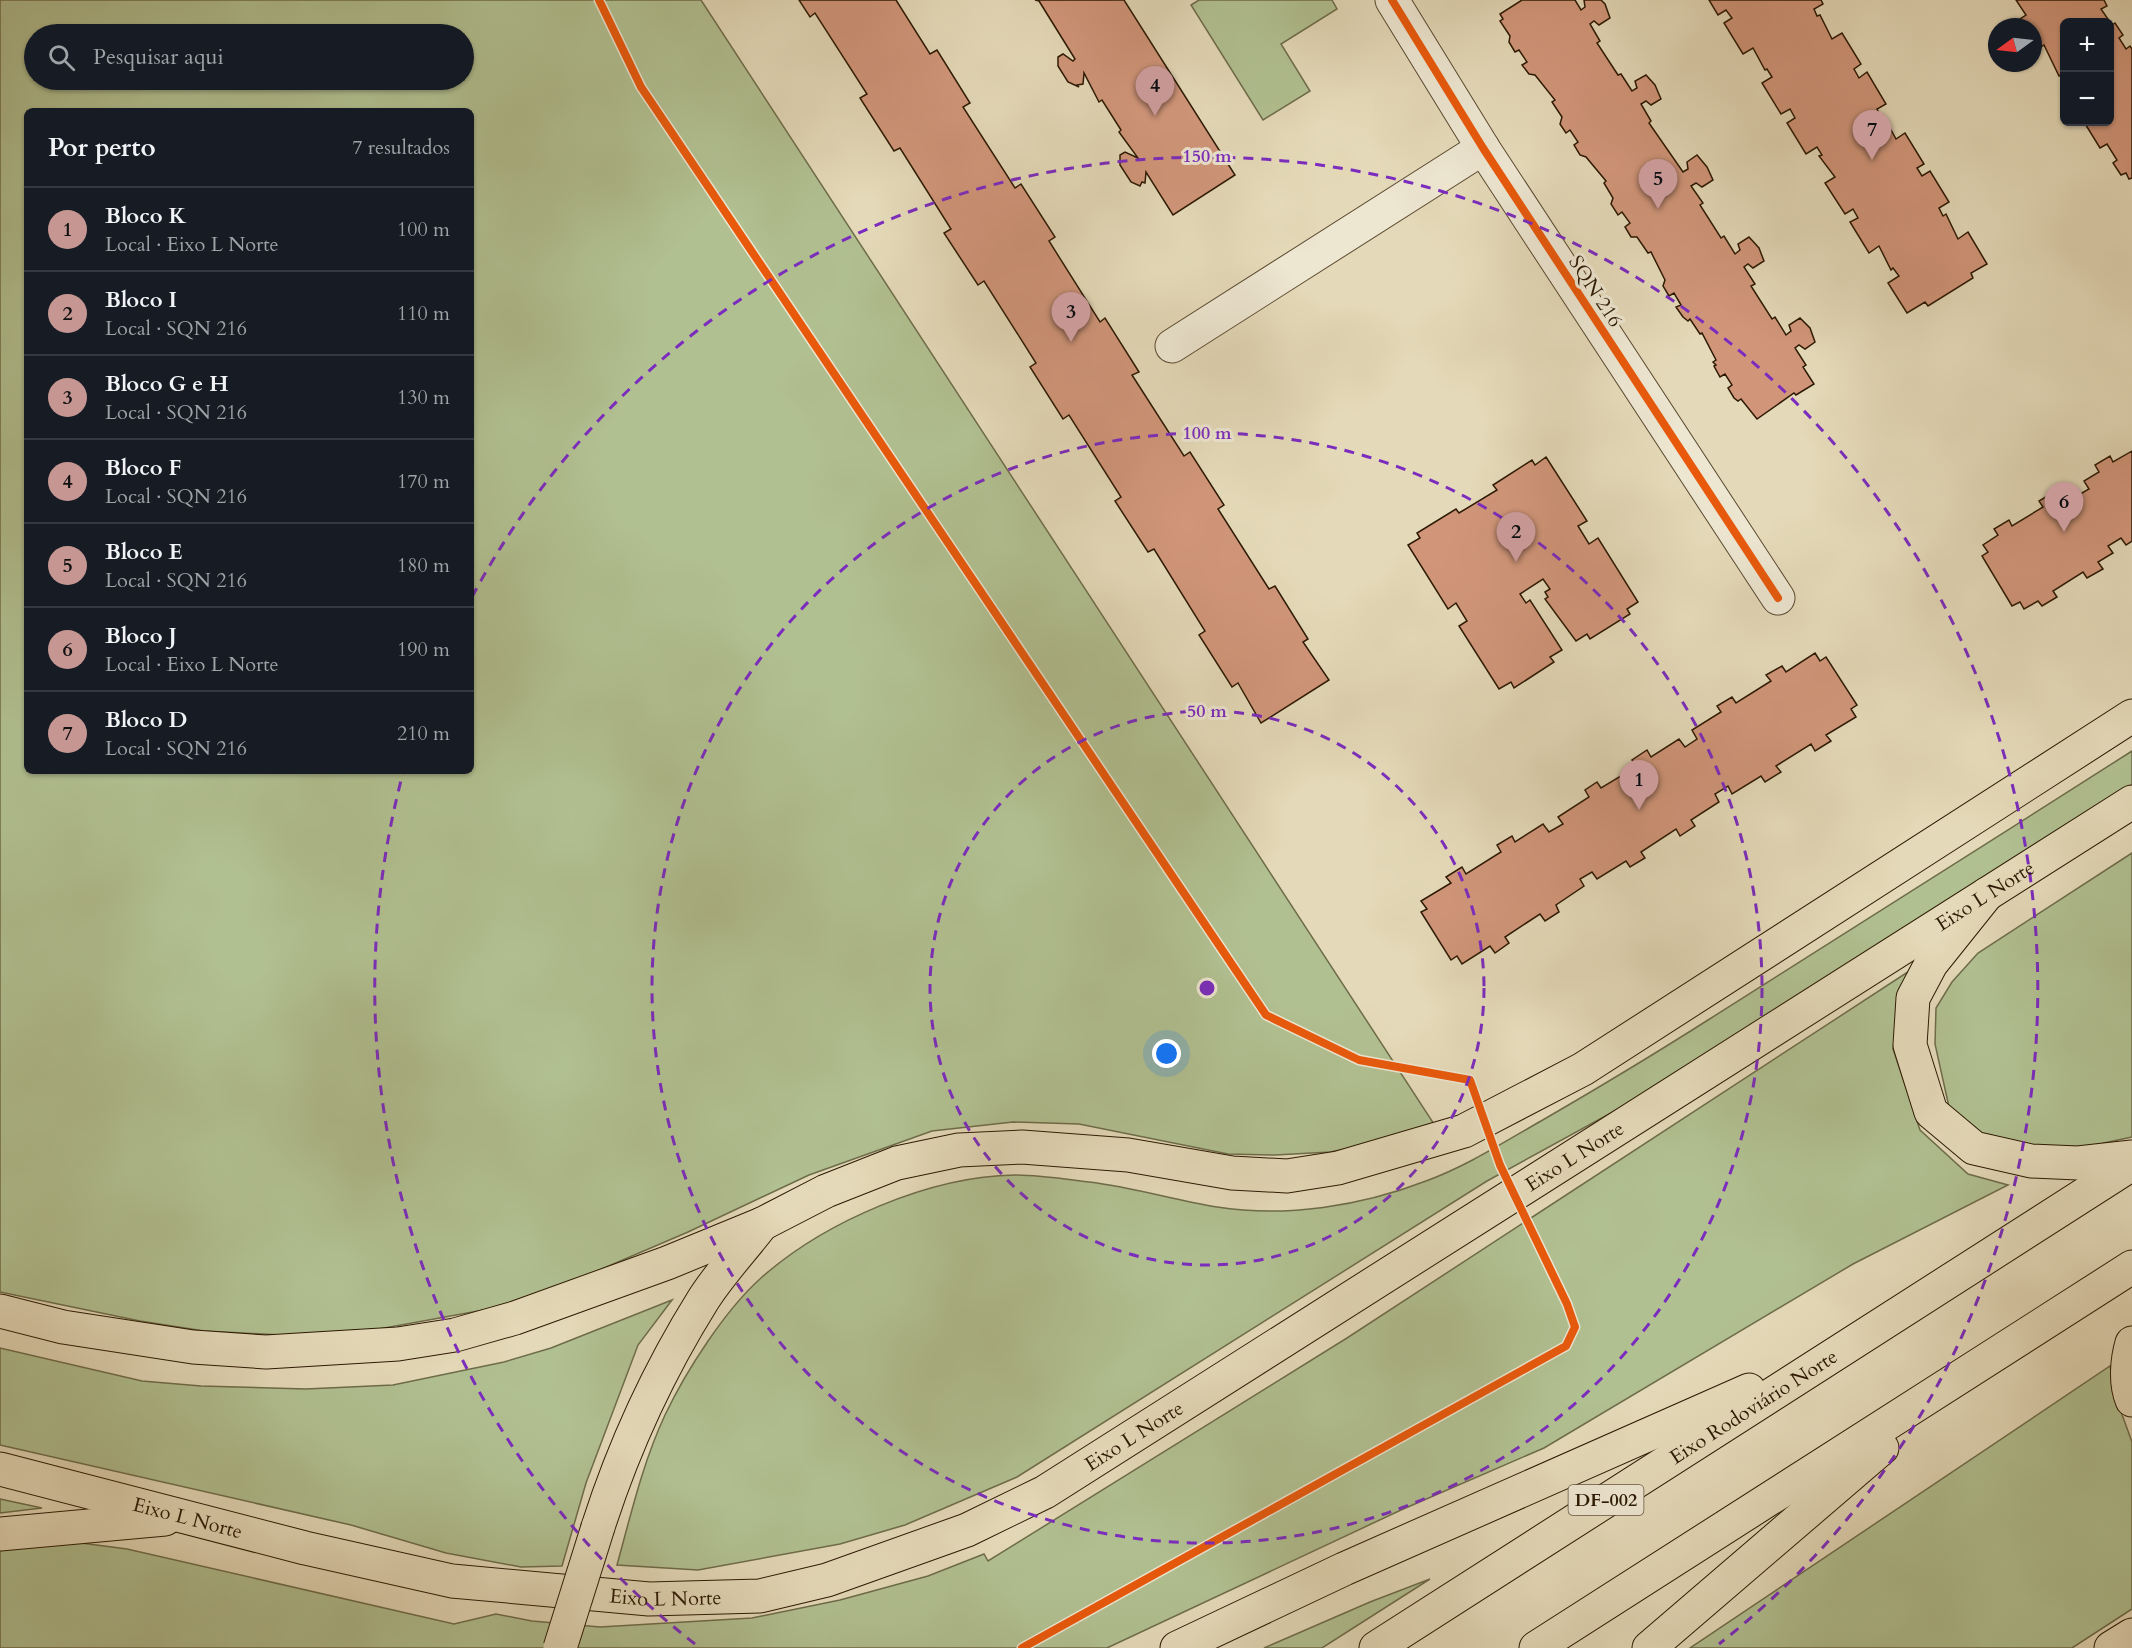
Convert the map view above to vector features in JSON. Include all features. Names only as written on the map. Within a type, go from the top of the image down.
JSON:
[{"type":"main road","points":[[0,1311],[63,1327],[193,1347],[266,1352],[398,1344],[455,1335],[515,1318],[667,1263],[762,1224],[826,1191],[897,1163],[959,1149],[1022,1147],[1128,1155],[1233,1173],[1287,1176],[1338,1168],[1464,1131],[1582,1069],[2132,716]]},
{"type":"main road","name":"Eixo L Norte","points":[[0,1469],[189,1516],[305,1548],[452,1581],[649,1599],[760,1596],[827,1580],[894,1558],[967,1530],[1045,1492],[2132,802]]},
{"type":"main road","points":[[1987,894],[1931,964],[1913,998],[1910,1045],[1931,1112],[1974,1148],[2031,1161],[2078,1163],[2132,1157]]},
{"type":"main road","name":"Eixo Rodoviário Norte","points":[[1376,1648],[2132,1164]]},
{"type":"main road","points":[[560,1648],[615,1473],[645,1402],[704,1299],[762,1224]]},
{"type":"main road","points":[[1536,1648],[2132,1268]]},
{"type":"main road","points":[[2132,1343],[2129,1353],[2128,1390],[2132,1400]]},
{"type":"main road","points":[[1177,1648],[1408,1540],[1625,1443],[1836,1353]]},
{"type":"main road","points":[[1649,1648],[1970,1372]]},
{"type":"main road","points":[[0,1534],[189,1516]]},
{"type":"main road","points":[[2111,1648],[2132,1635]]},
{"type":"street","name":"SQN 216","points":[[1392,0],[1483,148],[1778,598]]},
{"type":"street","points":[[1172,346],[1483,148]]},
{"type":"green space","points":[[0,0],[701,0],[1434,1124],[1361,1146],[1330,1152],[1275,1155],[1228,1154],[1079,1124],[1013,1122],[932,1131],[809,1175],[688,1232],[569,1283],[489,1309],[379,1329],[281,1335],[204,1331],[140,1321],[0,1292]]},
{"type":"green space","points":[[1199,0],[1332,0],[1337,9],[1281,44],[1310,91],[1263,120],[1191,5]]},
{"type":"green space","points":[[2132,751],[2132,785],[1651,1091],[1487,1181],[1017,1477],[905,1525],[840,1544],[698,1570],[617,1565],[650,1451],[665,1415],[695,1361],[720,1324],[747,1291],[815,1238],[880,1206],[914,1193],[982,1177],[1015,1175],[1052,1177],[1105,1184],[1217,1207],[1270,1211],[1350,1203],[1426,1181],[1485,1153],[1646,1059]]},
{"type":"green space","points":[[2132,853],[2132,1137],[2085,1147],[2023,1147],[1984,1137],[1949,1107],[1935,1044],[1936,1008],[1952,982],[1978,953]]},
{"type":"green space","points":[[1917,966],[1900,997],[1893,1049],[1920,1130],[1968,1174],[2008,1185],[1853,1264],[1544,1448],[1401,1510],[1107,1648],[0,1648],[0,1547],[81,1543],[127,1549],[454,1624],[496,1614],[532,1621],[600,1627],[752,1618],[840,1600],[928,1576],[984,1554],[988,1561],[1347,1338]]},
{"type":"green space","points":[[672,1300],[638,1345],[586,1483],[562,1566],[521,1567],[446,1553],[351,1525],[0,1445],[0,1348],[142,1381],[201,1386],[306,1389],[393,1385],[504,1362],[551,1348]]},
{"type":"green space","points":[[2110,1366],[2120,1409],[2132,1442],[2132,1609],[2072,1648],[1690,1648]]},
{"type":"green space","points":[[0,1499],[42,1508],[0,1513]]},
{"type":"green space","points":[[1430,1579],[1322,1648],[1264,1648],[1370,1602]]},
{"type":"building","points":[[799,0],[896,0],[930,54],[937,50],[970,103],[963,107],[1015,188],[1021,184],[1055,237],[1049,241],[1100,322],[1105,318],[1139,372],[1132,375],[1184,456],[1190,452],[1224,505],[1218,509],[1269,589],[1275,586],[1308,639],[1303,642],[1329,680],[1261,723],[1238,683],[1232,687],[1199,635],[1205,631],[1154,549],[1148,552],[1115,501],[1121,497],[1069,415],[1063,419],[1030,367],[1036,363],[984,281],[978,285],[944,233],[951,229],[900,148],[894,151],[860,98],[867,94],[815,13],[810,17]]},
{"type":"building","points":[[1035,0],[1124,0],[1235,175],[1173,215],[1146,172],[1145,183],[1142,182],[1140,186],[1131,182],[1120,165],[1120,155],[1125,152],[1138,158],[1119,132],[1121,130],[1102,100],[1099,102],[1084,73],[1083,84],[1077,85],[1079,87],[1068,82],[1058,66],[1058,57],[1063,54],[1073,61],[1075,59],[1039,1]]},
{"type":"building","points":[[1522,0],[1575,0],[1581,10],[1585,7],[1584,0],[1601,0],[1605,4],[1610,18],[1599,25],[1594,21],[1590,24],[1600,41],[1597,43],[1618,75],[1621,74],[1632,91],[1637,88],[1635,81],[1646,75],[1655,85],[1661,99],[1651,105],[1646,101],[1641,104],[1651,121],[1649,123],[1683,172],[1688,169],[1687,162],[1697,155],[1707,167],[1713,180],[1702,187],[1696,183],[1691,186],[1703,203],[1700,205],[1721,238],[1724,236],[1735,254],[1740,250],[1738,244],[1749,237],[1759,248],[1764,261],[1753,268],[1748,264],[1744,267],[1755,284],[1751,286],[1772,319],[1775,317],[1786,335],[1791,331],[1789,325],[1800,318],[1810,328],[1815,342],[1805,349],[1799,345],[1795,348],[1814,384],[1796,395],[1794,393],[1757,419],[1741,399],[1738,401],[1734,398],[1728,388],[1732,385],[1725,374],[1720,377],[1713,362],[1716,360],[1702,333],[1700,334],[1690,319],[1688,321],[1683,317],[1676,307],[1681,305],[1674,293],[1669,296],[1663,286],[1665,280],[1651,252],[1648,253],[1637,237],[1631,237],[1625,227],[1630,223],[1622,212],[1618,215],[1611,204],[1613,198],[1604,183],[1606,181],[1586,157],[1580,155],[1574,145],[1578,142],[1570,130],[1566,133],[1560,124],[1562,117],[1552,102],[1555,100],[1535,75],[1529,74],[1522,65],[1527,62],[1519,50],[1515,52],[1509,42],[1510,36],[1500,21],[1503,19],[1500,14]]},
{"type":"building","points":[[1709,0],[1821,0],[1823,4],[1814,9],[1817,16],[1820,15],[1832,39],[1842,33],[1861,64],[1854,69],[1859,78],[1867,72],[1886,104],[1877,109],[1881,117],[1883,115],[1896,139],[1905,133],[1924,164],[1917,168],[1922,176],[1930,171],[1949,202],[1939,208],[1943,216],[1946,214],[1958,239],[1968,232],[1987,264],[1971,273],[1973,278],[1928,306],[1925,302],[1907,313],[1888,283],[1899,276],[1893,268],[1891,270],[1879,246],[1869,253],[1850,222],[1858,218],[1853,209],[1845,214],[1825,183],[1835,177],[1819,156],[1822,155],[1817,147],[1806,154],[1787,123],[1795,118],[1790,109],[1781,114],[1762,83],[1772,77],[1767,69],[1765,70],[1753,48],[1743,54],[1724,23],[1732,18],[1726,10],[1718,15]]},
{"type":"building","points":[[2016,0],[2104,0],[2107,6],[2101,9],[2107,18],[2060,18],[2059,76],[2044,45],[2042,46],[2042,18],[2022,18],[2026,15]]},
{"type":"building","points":[[2115,23],[2123,35],[2119,38],[2126,49],[2130,46],[2132,49],[2132,178],[2129,179],[2126,173],[2121,175],[2113,163],[2117,160],[2107,144],[2100,148],[2086,126],[2114,126]]},
{"type":"building","points":[[2132,451],[2132,541],[2126,545],[2121,538],[2108,546],[2113,553],[2098,562],[2103,569],[2087,578],[2083,572],[2053,591],[2057,597],[2042,606],[2038,601],[2024,609],[2020,602],[2012,606],[1982,556],[1988,552],[1983,545],[1998,535],[1994,529],[2009,520],[2012,526],[2043,507],[2039,501],[2054,492],[2057,497],[2072,488],[2077,496],[2089,489],[2084,481],[2099,472],[2095,465],[2110,456],[2113,462]]},
{"type":"building","points":[[1546,457],[1587,521],[1578,526],[1589,544],[1598,538],[1638,602],[1627,609],[1630,614],[1590,639],[1587,634],[1576,641],[1545,599],[1548,597],[1545,592],[1550,589],[1543,579],[1520,594],[1526,603],[1530,600],[1562,650],[1550,657],[1554,662],[1514,688],[1511,682],[1499,689],[1459,626],[1467,621],[1456,603],[1448,609],[1408,545],[1420,538],[1417,533],[1456,509],[1459,513],[1497,490],[1493,485],[1532,460],[1535,465]]},
{"type":"building","points":[[1815,653],[1820,661],[1826,657],[1857,705],[1851,709],[1856,717],[1826,735],[1831,741],[1815,751],[1811,744],[1776,766],[1781,772],[1765,782],[1761,776],[1732,794],[1728,786],[1715,794],[1719,802],[1691,820],[1695,826],[1680,836],[1676,829],[1641,852],[1645,858],[1630,867],[1626,861],[1597,879],[1592,872],[1580,879],[1584,886],[1556,905],[1559,912],[1545,921],[1540,914],[1505,937],[1509,943],[1495,953],[1490,946],[1462,964],[1457,956],[1451,960],[1421,912],[1427,909],[1421,901],[1451,883],[1446,877],[1462,867],[1466,874],[1501,852],[1497,845],[1512,836],[1515,842],[1543,824],[1549,832],[1563,824],[1558,817],[1589,797],[1585,790],[1597,782],[1601,788],[1636,767],[1632,760],[1647,750],[1651,757],[1679,739],[1685,747],[1697,739],[1692,730],[1721,712],[1717,706],[1732,697],[1736,703],[1771,681],[1766,675],[1782,666],[1786,672]]},
{"type":"cycle path","points":[[599,0],[641,87],[1266,1015],[1359,1060],[1470,1080],[1500,1165],[1567,1304],[1575,1327],[1566,1346],[1022,1648]]},
{"type":"cycle path","points":[[1392,0],[1483,148],[1778,598]]},
{"type":"place","name":"Bloco F","points":[[1155,116]]},
{"type":"place","name":"Bloco D","points":[[1872,160]]},
{"type":"place","name":"Bloco E","points":[[1658,209]]},
{"type":"place","name":"Bloco G e H","points":[[1071,342]]},
{"type":"place","name":"Bloco J","points":[[2064,532]]},
{"type":"place","name":"Bloco I","points":[[1516,562]]},
{"type":"place","name":"Bloco K","points":[[1639,810]]}]
